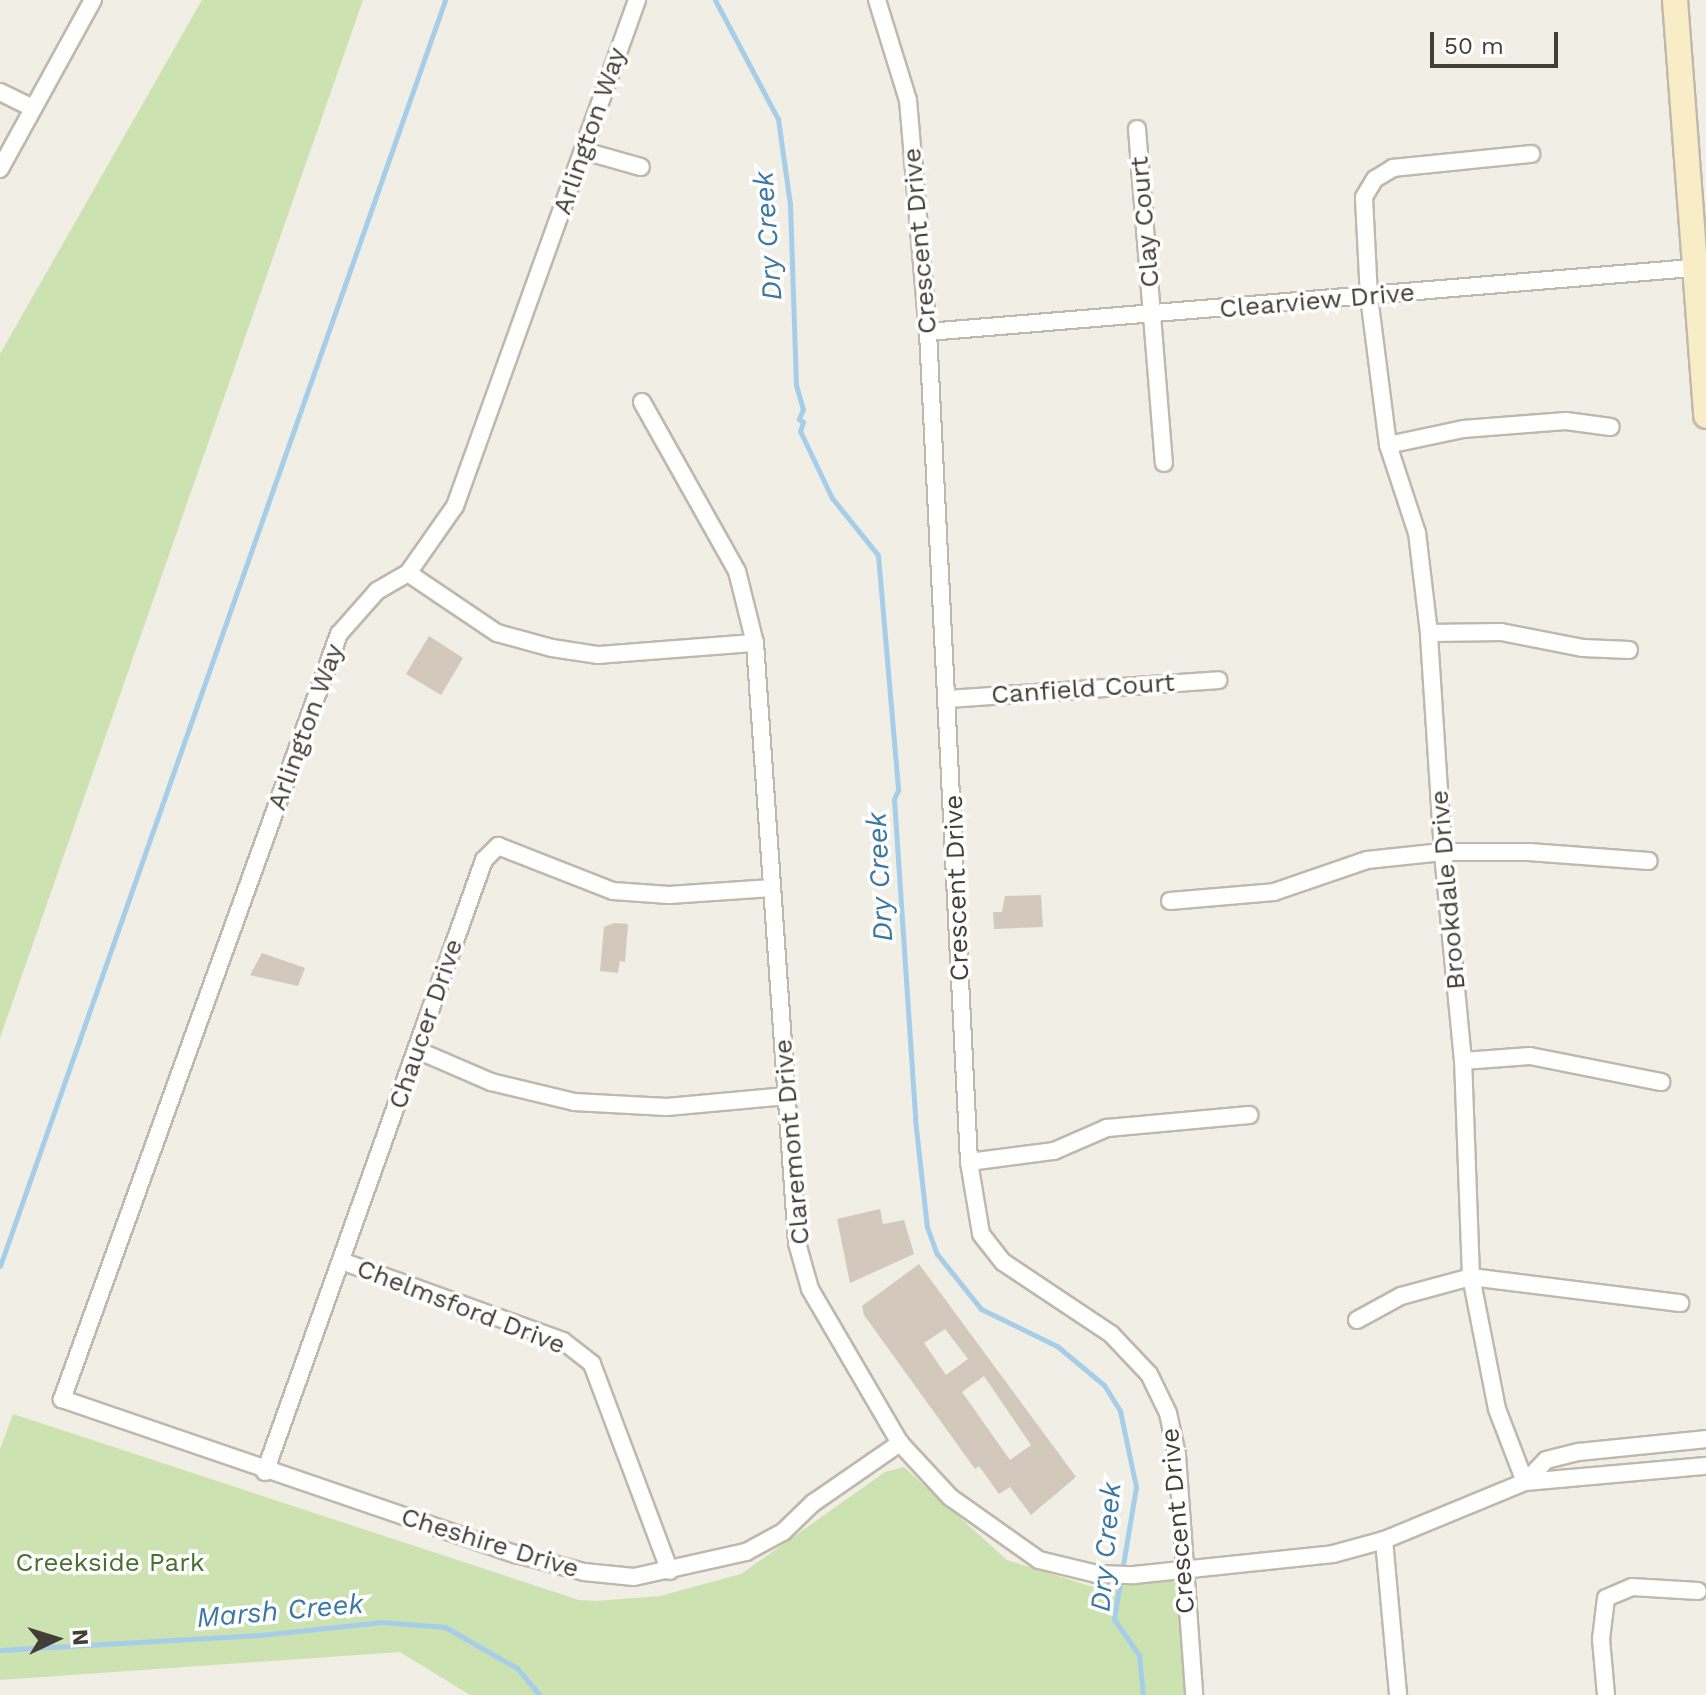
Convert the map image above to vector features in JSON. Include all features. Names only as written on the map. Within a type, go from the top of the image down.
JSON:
[{"type":"main road","points":[[1675,0],[1700,267],[1706,416]]},
{"type":"street","points":[[0,169],[93,0]]},
{"type":"street","name":"Arlington Way","points":[[62,1399],[339,634],[377,591],[408,573],[455,506],[637,0]]},
{"type":"street","name":"Crescent Drive","points":[[877,0],[908,100],[928,332],[949,699],[969,1162],[981,1234],[1003,1262],[1111,1334],[1149,1374],[1168,1413],[1177,1455],[1194,1695]]},
{"type":"street","points":[[0,92],[33,108]]},
{"type":"street","name":"Clay Court","points":[[1137,129],[1164,463]]},
{"type":"street","points":[[584,151],[641,167]]},
{"type":"street","name":"Brookdale Drive","points":[[1525,1482],[1497,1409],[1471,1277],[1463,1061],[1443,852],[1429,633],[1417,533],[1388,445],[1369,297],[1364,197],[1375,179],[1393,168],[1531,154]]},
{"type":"street","name":"Clearview Drive","points":[[928,332],[1700,267]]},
{"type":"street","name":"Claremont Drive","points":[[642,402],[737,571],[755,643],[797,1243],[810,1289],[900,1443],[950,1497],[1039,1560],[1097,1574],[1277,1564],[1384,1540],[1525,1482],[1706,1466]]},
{"type":"street","points":[[1388,445],[1463,429],[1566,421],[1611,427]]},
{"type":"street","points":[[408,573],[497,633],[552,648],[598,655],[755,643]]},
{"type":"street","points":[[1429,633],[1501,632],[1583,648],[1629,650]]},
{"type":"street","name":"Canfield Court","points":[[949,699],[1218,680]]},
{"type":"street","name":"Chaucer Drive","points":[[265,1472],[344,1262],[484,860],[498,846],[613,891],[669,895],[772,888]]},
{"type":"street","points":[[1170,901],[1274,892],[1367,860],[1443,852],[1649,861]]},
{"type":"street","points":[[417,1050],[491,1082],[574,1102],[667,1107],[786,1096]]},
{"type":"street","points":[[1463,1061],[1530,1056],[1661,1082]]},
{"type":"street","points":[[969,1162],[1054,1151],[1107,1128],[1249,1115]]},
{"type":"street","name":"Chelmsford Drive","points":[[344,1262],[563,1341],[592,1364],[670,1571]]},
{"type":"street","points":[[1357,1320],[1401,1296],[1471,1277],[1680,1303]]},
{"type":"street","name":"Cheshire Drive","points":[[62,1399],[265,1472],[584,1572],[634,1577],[746,1552],[783,1532],[813,1503],[900,1443]]},
{"type":"street","name":"Claremont Drive","points":[[1525,1482],[1546,1460],[1579,1452],[1706,1439]]},
{"type":"street","points":[[1384,1540],[1398,1695]]},
{"type":"street","points":[[1606,1695],[1601,1639],[1606,1598],[1632,1587],[1698,1591]]},
{"type":"green space","points":[[202,0],[363,0],[0,1038],[0,354]]},
{"type":"green space","name":"Creekside Park","points":[[13,1414],[579,1600],[660,1596],[741,1574],[885,1472],[904,1467],[1007,1560],[1093,1587],[1180,1578],[1185,1695],[470,1695],[400,1652],[0,1680],[0,1449]]},
{"type":"building","points":[[429,636],[463,658],[441,695],[406,674]]},
{"type":"building","points":[[1041,895],[1043,927],[994,929],[993,912],[1002,912],[1005,896]]},
{"type":"building","points":[[614,923],[628,924],[625,962],[620,961],[618,973],[600,971],[604,927]]},
{"type":"building","points":[[262,953],[305,968],[298,986],[250,975]]},
{"type":"building","points":[[880,1209],[883,1224],[904,1220],[914,1254],[850,1283],[837,1219]]},
{"type":"building","points":[[919,1264],[1076,1477],[1031,1515],[1010,1487],[999,1494],[979,1466],[975,1469],[864,1315],[862,1306]],"holes":[[[945,1329],[968,1359],[946,1375],[924,1343]],[[984,1376],[1031,1445],[1010,1460],[962,1392]]]},
{"type":"waterway","points":[[0,1266],[445,0]]},
{"type":"waterway","name":"Dry Creek","points":[[715,0],[778,119],[790,204],[796,385],[803,409],[799,419],[803,422],[800,431],[832,498],[878,555],[898,790],[894,799],[915,1119],[927,1227],[937,1254],[981,1309],[1057,1346],[1104,1385],[1120,1411],[1136,1487],[1114,1619],[1139,1655],[1143,1695]]},
{"type":"waterway","name":"Marsh Creek","points":[[0,1650],[261,1635],[382,1622],[445,1627],[517,1668],[540,1695]]}]
